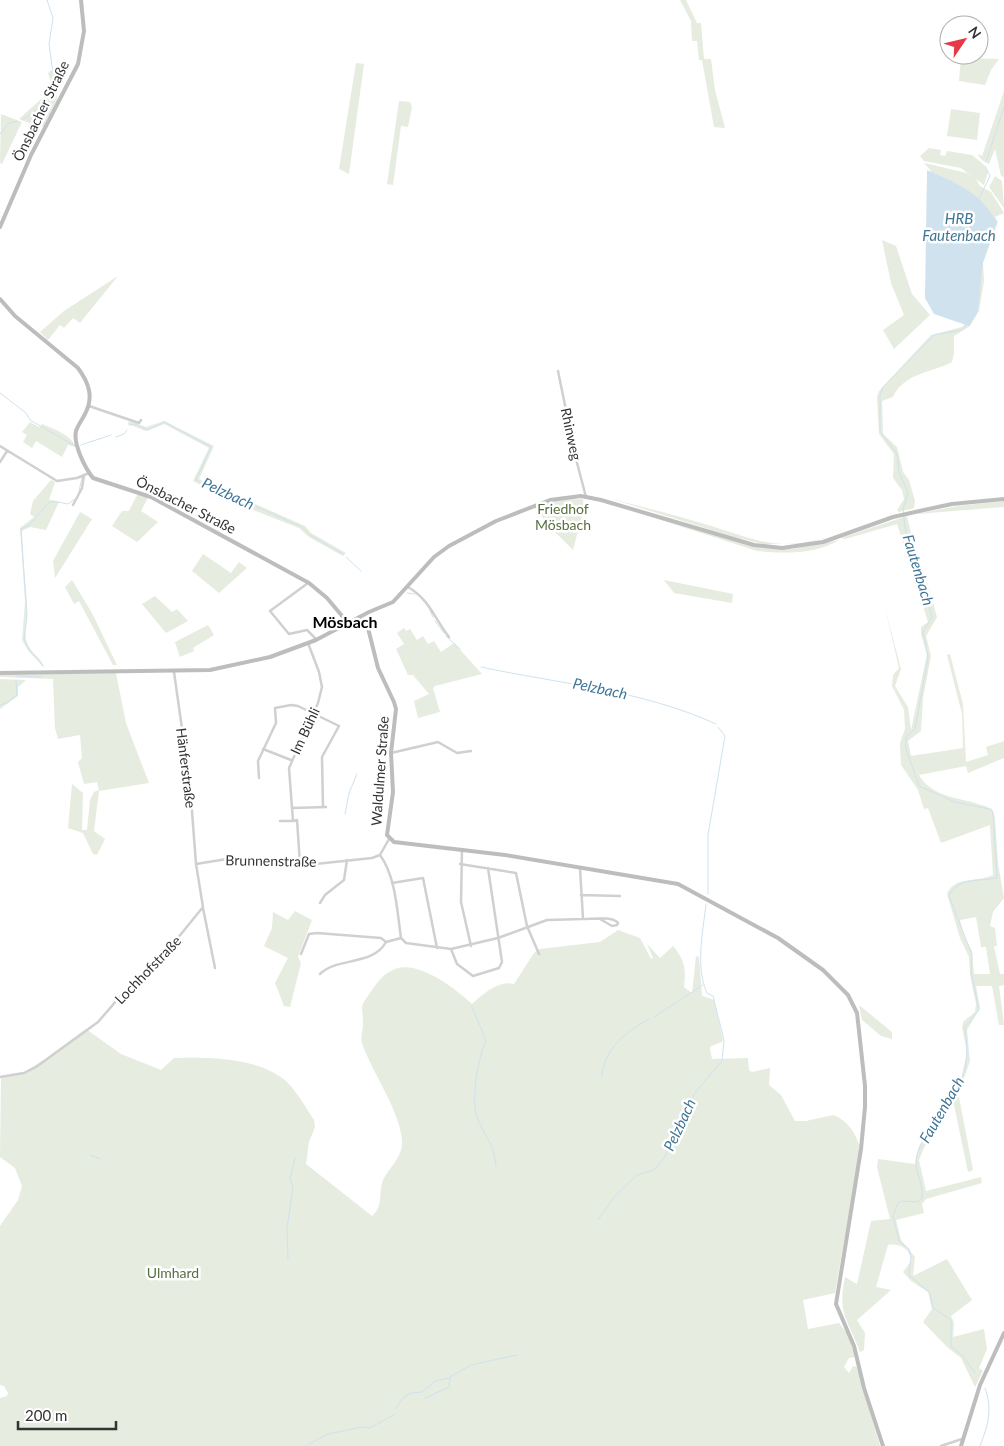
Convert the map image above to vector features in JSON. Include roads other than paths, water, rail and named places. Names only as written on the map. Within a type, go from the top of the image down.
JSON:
[{"type":"street","name":"Önsbacher Straße","points":[[0,227],[31,155],[74,74],[81,54],[84,31],[81,0]]},
{"type":"street","points":[[0,299],[15,316],[78,368],[88,383],[91,394],[89,406],[75,434],[88,473],[57,481],[0,446]]},
{"type":"street","name":"Rhinweg","points":[[558,371],[576,459],[586,497]]},
{"type":"street","points":[[89,406],[139,423],[141,420]]},
{"type":"street","points":[[0,462],[7,451]]},
{"type":"street","name":"Önsbacher Straße","points":[[88,473],[100,481],[131,489],[151,497],[309,583],[326,598],[348,623]]},
{"type":"street","points":[[73,505],[82,488],[84,475]]},
{"type":"street","points":[[0,673],[210,670],[270,657],[316,640],[359,617],[393,602],[429,561],[449,546],[524,508],[561,498],[586,497],[653,514],[754,545],[775,547],[823,542],[900,515],[952,504],[1004,500]]},
{"type":"street","points":[[309,583],[270,611],[289,634],[307,630],[316,640]]},
{"type":"street","points":[[408,587],[427,601],[438,622],[449,637]]},
{"type":"street","name":"Waldulmer Straße","points":[[359,617],[368,628],[378,668],[394,702],[391,753],[393,792],[387,835],[389,840],[462,848],[601,872],[665,880],[684,886],[778,938],[832,978],[853,1004],[859,1031],[865,1086],[864,1128],[836,1304],[851,1336],[864,1388],[883,1446]]},
{"type":"street","name":"Im Bühli","points":[[300,864],[297,820],[292,821],[289,768],[313,714],[322,687],[319,672],[308,643]]},
{"type":"street","name":"Hänferstraße","points":[[174,672],[190,785],[196,864]]},
{"type":"street","points":[[259,778],[258,761],[276,723],[275,708],[294,704],[339,726],[322,757],[325,807],[292,808]]},
{"type":"street","points":[[391,753],[438,742],[457,753],[470,750]]},
{"type":"street","points":[[263,749],[291,760]]},
{"type":"street","points":[[280,821],[292,821]]},
{"type":"street","points":[[389,840],[380,855],[386,862],[392,882],[401,938],[406,943],[451,949],[471,946],[498,938],[547,920],[583,919],[600,919],[614,919],[618,923],[612,926],[600,919]]},
{"type":"street","points":[[462,848],[460,864],[463,916],[471,946]]},
{"type":"street","name":"Brunnenstraße","points":[[196,864],[235,859],[262,859],[300,864],[372,858],[380,855]]},
{"type":"street","points":[[320,903],[325,895],[344,880],[347,860]]},
{"type":"street","points":[[196,864],[215,968]]},
{"type":"street","points":[[460,864],[516,873],[527,926],[539,954]]},
{"type":"street","points":[[451,949],[460,967],[468,973],[479,976],[499,968],[502,955],[488,868]]},
{"type":"street","points":[[580,868],[583,919]]},
{"type":"street","points":[[392,882],[423,878],[437,948]]},
{"type":"street","points":[[581,895],[620,896]]},
{"type":"street","name":"Lochhofstraße","points":[[0,1077],[24,1073],[48,1060],[106,1015],[130,985],[164,955],[203,907]]},
{"type":"street","points":[[301,954],[309,934],[381,938],[386,942]]},
{"type":"street","points":[[320,974],[326,968],[367,957],[383,948],[386,942],[401,938]]},
{"type":"street","points":[[961,1446],[989,1362],[1004,1333]]},
{"type":"street","points":[[941,1446],[962,1439]]},
{"type":"water","name":"HRB Fautenbach","points":[[927,170],[967,190],[983,203],[997,222],[983,262],[978,311],[969,326],[934,314],[925,298]]},
{"type":"waterway","name":"Pelzbach","points":[[23,120],[51,98],[55,88],[49,44],[53,18],[47,0]]},
{"type":"waterway","name":"Fautenbach","points":[[986,162],[1004,107]]},
{"type":"waterway","name":"Pelzbach","points":[[0,134],[9,123],[17,121]]},
{"type":"waterway","name":"Fautenbach","points":[[979,199],[990,176],[985,166]]},
{"type":"waterway","name":"Fautenbach","points":[[966,325],[962,330],[934,335],[883,387],[880,395],[880,431],[897,454],[899,472],[908,493],[903,509],[905,528],[932,617],[923,632],[928,658],[915,729],[906,737],[906,749],[919,786],[955,802],[989,809],[993,812],[997,878],[963,883],[952,890],[949,896],[972,955],[971,972],[979,1010],[965,1027],[967,1044],[964,1071],[955,1093],[918,1152],[916,1165],[922,1188],[922,1198],[917,1202],[902,1201],[898,1203],[893,1216],[899,1241],[909,1249],[911,1256],[909,1275],[930,1293],[933,1308],[951,1320],[951,1346],[963,1356],[975,1373]]},
{"type":"waterway","name":"Pelzbach","points":[[0,393],[26,413],[30,420],[75,446]]},
{"type":"waterway","name":"Pelzbach","points":[[129,425],[136,424],[148,430],[165,422],[211,447],[196,480],[302,527],[310,535],[343,554]]},
{"type":"waterway","name":"Pelzbach","points":[[116,437],[124,434],[127,430]]},
{"type":"waterway","name":"Pelzbach","points":[[81,445],[111,435]]},
{"type":"waterway","points":[[79,491],[82,478]]},
{"type":"waterway","points":[[43,666],[31,653],[24,639],[27,616],[21,529],[30,525],[48,503],[53,501],[68,504],[75,499]]},
{"type":"waterway","name":"Pelzbach","points":[[346,557],[361,571]]},
{"type":"waterway","points":[[407,593],[415,594]]},
{"type":"waterway","points":[[430,611],[433,617]]},
{"type":"waterway","points":[[435,621],[444,633]]},
{"type":"waterway","points":[[446,636],[460,649]]},
{"type":"waterway","name":"Pelzbach","points":[[481,667],[600,689],[659,703],[688,712],[716,724]]},
{"type":"waterway","points":[[16,676],[42,677]]},
{"type":"waterway","points":[[0,705],[17,695],[16,680]]},
{"type":"waterway","name":"Pelzbach","points":[[708,894],[708,835],[725,736],[718,727]]},
{"type":"waterway","points":[[345,814],[349,793],[357,774]]},
{"type":"waterway","name":"Pelzbach","points":[[598,1220],[615,1196],[637,1175],[654,1170],[664,1158],[686,1115],[694,1094],[722,1061],[724,1040],[713,996],[707,993],[701,972],[701,949],[706,904]]},
{"type":"waterway","name":"Pelzbach","points":[[654,1017],[703,985]]},
{"type":"waterway","points":[[472,1007],[486,1040],[480,1057],[476,1080],[476,1112],[478,1120],[492,1147],[496,1166]]},
{"type":"waterway","name":"Pelzbach","points":[[602,1077],[603,1067],[607,1058],[618,1042],[633,1029],[649,1019]]},
{"type":"waterway","points":[[90,1155],[100,1159]]},
{"type":"waterway","points":[[288,1259],[287,1228],[293,1187],[290,1179],[295,1158]]},
{"type":"waterway","points":[[425,1398],[449,1387],[450,1377],[471,1365],[517,1355]]},
{"type":"waterway","points":[[395,1409],[403,1398],[411,1393],[422,1392],[435,1381],[450,1378]]},
{"type":"waterway","name":"Fautenbach","points":[[980,1446],[989,1410],[985,1388]]},
{"type":"waterway","points":[[309,1444],[328,1434],[362,1427],[370,1428],[395,1414]]},
{"type":"district","name":"Mösbach","points":[[345,622]]},
{"type":"park label","name":"Friedhof Mösbach","points":[[563,518]]},
{"type":"park label","name":"Ulmhard","points":[[173,1273]]}]
